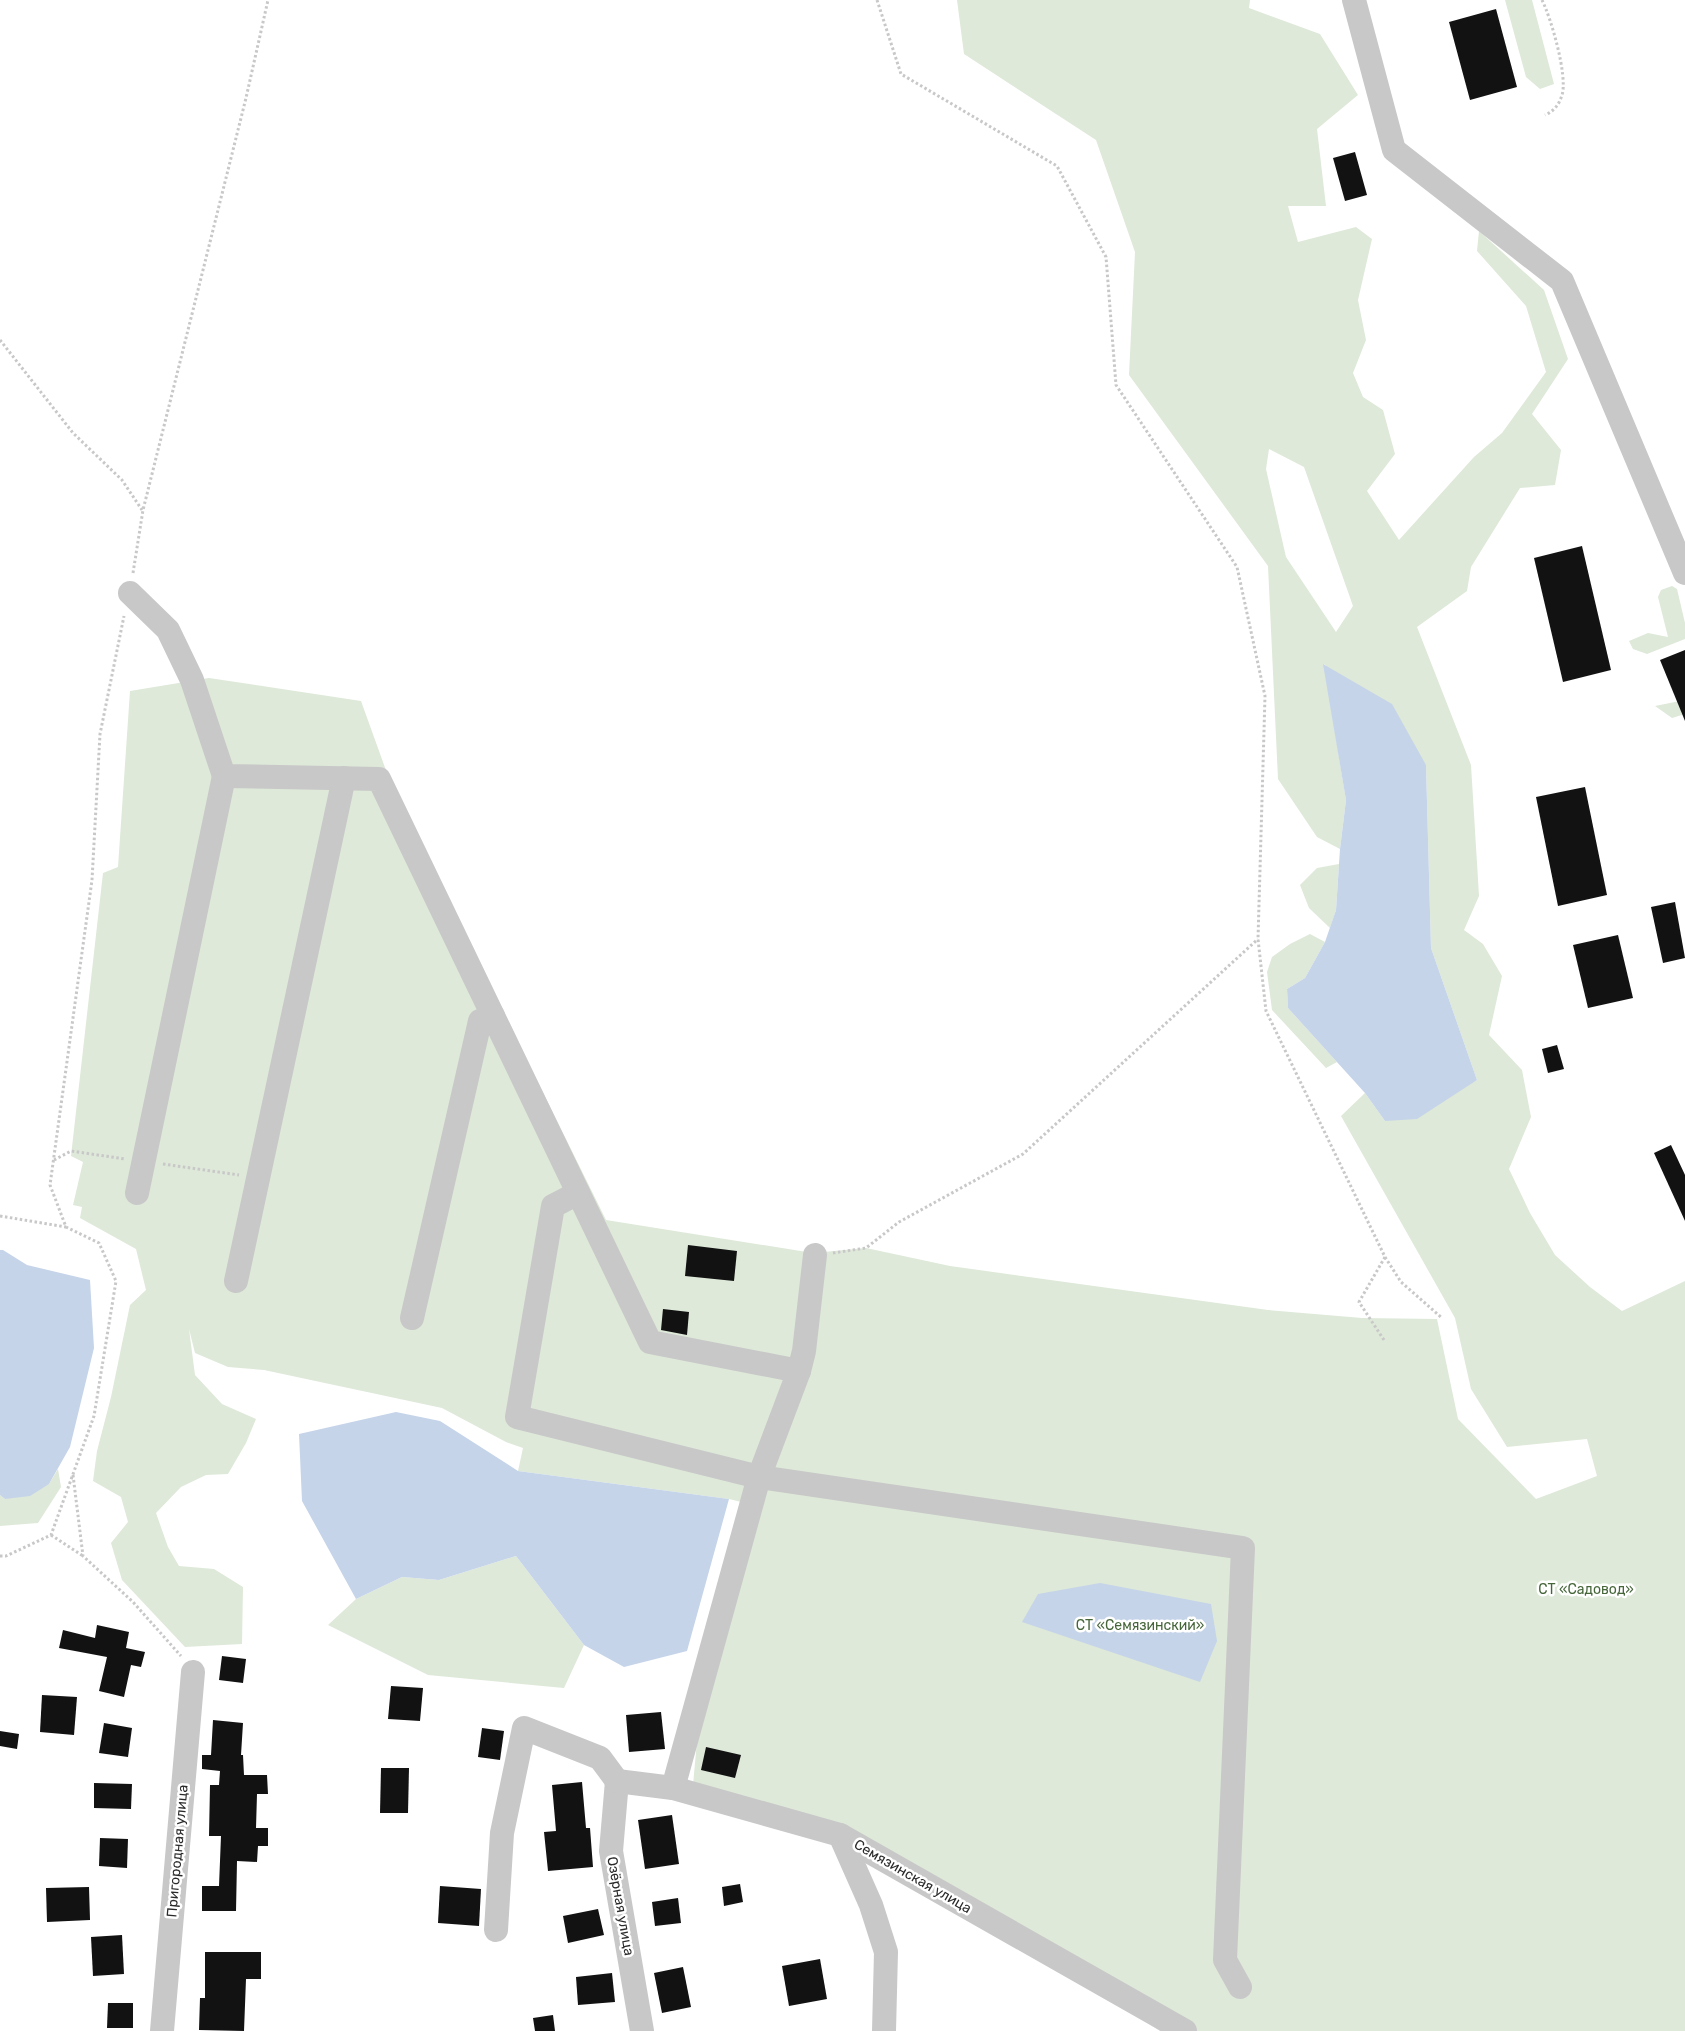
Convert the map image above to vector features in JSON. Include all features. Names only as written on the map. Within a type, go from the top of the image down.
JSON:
[{"type":"street","points":[[1354,0],[1394,150],[1562,281],[1685,573]]},
{"type":"street","points":[[130,593],[168,630],[192,680],[224,776],[137,1193]]},
{"type":"street","points":[[224,776],[379,779],[650,1342],[799,1372]]},
{"type":"street","points":[[236,1281],[344,778]]},
{"type":"street","points":[[412,1318],[480,1021],[493,1016]]},
{"type":"street","points":[[578,1193],[553,1206],[517,1417],[760,1477],[1243,1548],[1225,1960],[1240,1987]]},
{"type":"street","points":[[673,1788],[760,1477],[799,1372],[804,1351],[815,1255]]},
{"type":"street","name":"Пригородная улица","points":[[162,2031],[193,1672]]},
{"type":"street","points":[[496,1930],[502,1832],[524,1728],[600,1758],[617,1781]]},
{"type":"street","name":"Семязинская улица","points":[[617,1781],[673,1788],[840,1835],[1185,2031]]},
{"type":"street","name":"Озёрная улица","points":[[617,1781],[611,1851],[642,2031]]},
{"type":"street","points":[[840,1835],[871,1905],[886,1952],[884,2031]]},
{"type":"path","points":[[66,1226],[50,1185],[92,880],[100,734],[130,593],[143,510],[246,98],[268,0]]},
{"type":"path","points":[[877,0],[901,74],[1057,166],[1106,257],[1116,385],[1237,567],[1265,696],[1258,939],[1266,1011],[1385,1257],[1401,1282],[1442,1318]]},
{"type":"path","points":[[1542,0],[1550,15],[1561,64],[1563,94],[1554,110],[1545,115]]},
{"type":"path","points":[[0,340],[73,433],[122,480],[143,510]]},
{"type":"path","points":[[815,1255],[866,1248],[900,1222],[1023,1154],[1258,939]]},
{"type":"path","points":[[0,1216],[66,1226],[99,1243],[116,1281],[94,1416],[51,1535],[6,1556],[0,1556]]},
{"type":"path","points":[[1384,1340],[1359,1302],[1385,1257]]},
{"type":"path","points":[[73,1475],[83,1556]]},
{"type":"path","points":[[51,1535],[83,1556],[134,1602],[193,1672]]},
{"type":"green space","name":"СТ «Семязинский»","points":[[957,0],[1250,0],[1249,8],[1320,34],[1358,95],[1317,129],[1326,206],[1288,206],[1298,242],[1356,227],[1372,239],[1358,300],[1366,340],[1353,373],[1363,397],[1383,410],[1395,454],[1367,491],[1399,540],[1474,457],[1502,433],[1546,372],[1526,306],[1477,251],[1479,231],[1544,290],[1568,359],[1532,414],[1561,450],[1555,485],[1520,488],[1471,567],[1467,591],[1417,627],[1471,765],[1479,896],[1464,930],[1483,944],[1502,976],[1489,1035],[1522,1070],[1531,1117],[1509,1169],[1530,1213],[1555,1255],[1590,1287],[1622,1311],[1685,1281],[1685,2031],[1160,2031],[848,1829],[693,1785],[697,1741],[758,1506],[729,1499],[518,1471],[523,1448],[506,1442],[442,1408],[264,1370],[228,1367],[195,1353],[189,1329],[195,1375],[222,1404],[256,1419],[246,1443],[228,1474],[206,1475],[181,1487],[156,1513],[168,1547],[179,1566],[214,1569],[243,1587],[242,1644],[185,1647],[122,1580],[111,1543],[128,1522],[121,1497],[93,1481],[97,1451],[111,1397],[130,1305],[146,1290],[136,1249],[80,1218],[82,1207],[73,1205],[83,1162],[71,1156],[103,873],[118,867],[130,691],[209,678],[361,701],[392,787],[606,1220],[813,1253],[866,1248],[950,1266],[1268,1310],[1362,1318],[1437,1319],[1458,1419],[1536,1499],[1597,1476],[1587,1439],[1507,1447],[1471,1389],[1455,1318],[1341,1116],[1365,1093],[1385,1121],[1477,1080],[1431,948],[1426,765],[1324,664],[1346,800],[1340,849],[1317,837],[1278,779],[1268,566],[1129,375],[1135,252],[1096,140],[964,54]],"holes":[[[1269,449],[1304,467],[1353,606],[1336,632],[1286,557],[1266,469]]]},
{"type":"green space","points":[[1505,0],[1532,0],[1554,84],[1540,89],[1526,77]]},
{"type":"green space","points":[[1672,586],[1677,589],[1685,623],[1685,639],[1647,654],[1633,649],[1629,641],[1648,633],[1668,637],[1658,597],[1661,590]]},
{"type":"green space","points":[[1685,700],[1685,714],[1672,718],[1655,706]]},
{"type":"green space","points":[[1339,864],[1336,910],[1330,928],[1309,908],[1300,885],[1317,868]]},
{"type":"green space","points":[[1310,934],[1325,942],[1305,978],[1287,989],[1288,1008],[1337,1062],[1326,1068],[1272,1010],[1267,972],[1272,957],[1290,944]]},
{"type":"green space","points":[[58,1469],[61,1487],[38,1523],[0,1526],[0,1495],[5,1499],[49,1484]]},
{"type":"green space","points":[[516,1556],[584,1645],[564,1688],[428,1675],[328,1625],[356,1599],[402,1577],[439,1580]]},
{"type":"water","points":[[1323,664],[1392,704],[1426,765],[1431,948],[1477,1080],[1417,1119],[1385,1121],[1365,1093],[1288,1008],[1287,989],[1305,978],[1325,942],[1336,910],[1340,849],[1346,800]]},
{"type":"water","points":[[0,1250],[27,1265],[90,1280],[94,1348],[70,1447],[49,1484],[30,1496],[5,1499],[0,1495]]},
{"type":"water","points":[[396,1412],[440,1421],[518,1471],[729,1499],[687,1651],[624,1667],[584,1645],[516,1556],[439,1580],[402,1577],[356,1599],[302,1501],[299,1434]]},
{"type":"water","points":[[1100,1583],[1211,1604],[1217,1641],[1200,1682],[1022,1622],[1038,1594]]},
{"type":"building","points":[[1496,9],[1517,87],[1470,100],[1449,22]]},
{"type":"building","points":[[1355,152],[1367,195],[1345,201],[1333,158]]},
{"type":"building","points":[[1582,546],[1611,670],[1563,682],[1534,558]]},
{"type":"building","points":[[1685,650],[1685,721],[1660,660]]},
{"type":"building","points":[[1585,787],[1607,895],[1558,906],[1536,797]]},
{"type":"building","points":[[1675,902],[1685,958],[1663,963],[1651,907]]},
{"type":"building","points":[[1618,935],[1633,998],[1588,1008],[1573,945]]},
{"type":"building","points":[[1557,1045],[1564,1069],[1548,1073],[1542,1049]]},
{"type":"building","points":[[1671,1145],[1685,1175],[1685,1221],[1654,1153]]},
{"type":"building","points":[[688,1245],[737,1251],[734,1281],[685,1276]]},
{"type":"building","points":[[663,1309],[689,1312],[687,1335],[661,1330]]},
{"type":"building","points":[[97,1625],[129,1632],[126,1648],[145,1652],[141,1667],[131,1665],[124,1697],[99,1691],[107,1657],[59,1648],[63,1630],[95,1638]]},
{"type":"building","points":[[222,1656],[246,1659],[243,1683],[219,1680]]},
{"type":"building","points":[[391,1686],[423,1688],[420,1721],[388,1719]]},
{"type":"building","points":[[42,1695],[77,1697],[74,1735],[40,1732]]},
{"type":"building","points":[[661,1712],[665,1749],[629,1752],[626,1715]]},
{"type":"building","points":[[213,1720],[243,1723],[241,1755],[243,1755],[244,1775],[267,1775],[268,1794],[257,1794],[256,1828],[268,1828],[268,1846],[258,1846],[257,1862],[237,1861],[236,1911],[202,1911],[202,1886],[219,1886],[221,1836],[209,1836],[210,1785],[219,1785],[220,1771],[202,1769],[202,1755],[211,1755]]},
{"type":"building","points":[[104,1723],[132,1728],[128,1757],[99,1753]]},
{"type":"building","points":[[482,1728],[504,1731],[500,1760],[478,1757]]},
{"type":"building","points":[[0,1731],[19,1734],[17,1749],[0,1746]]},
{"type":"building","points":[[706,1747],[741,1755],[735,1778],[701,1770]]},
{"type":"building","points":[[381,1768],[409,1768],[408,1813],[380,1813]]},
{"type":"building","points":[[582,1782],[586,1828],[590,1828],[593,1867],[548,1871],[544,1832],[556,1831],[552,1785]]},
{"type":"building","points":[[94,1783],[132,1784],[131,1809],[94,1808]]},
{"type":"building","points":[[672,1815],[679,1864],[645,1869],[638,1820]]},
{"type":"building","points":[[100,1838],[128,1839],[127,1868],[99,1866]]},
{"type":"building","points":[[740,1884],[743,1902],[724,1906],[722,1887]]},
{"type":"building","points":[[440,1886],[481,1889],[479,1926],[438,1923]]},
{"type":"building","points":[[89,1887],[90,1920],[47,1922],[46,1888]]},
{"type":"building","points":[[678,1898],[681,1923],[655,1926],[652,1902]]},
{"type":"building","points":[[598,1909],[604,1935],[568,1943],[563,1916]]},
{"type":"building","points":[[122,1935],[124,1974],[93,1976],[91,1937]]},
{"type":"building","points":[[205,1952],[261,1952],[261,1979],[246,1979],[244,2031],[199,2030],[200,1998],[205,1998]]},
{"type":"building","points":[[820,1959],[827,1999],[789,2006],[782,1966]]},
{"type":"building","points":[[683,1967],[691,2007],[662,2013],[654,1973]]},
{"type":"building","points":[[612,1973],[615,2002],[578,2005],[576,1977]]},
{"type":"building","points":[[108,2003],[133,2003],[133,2028],[107,2028]]},
{"type":"building","points":[[553,2015],[555,2031],[535,2031],[533,2018]]},
{"type":"park label","name":"СТ «Садовод»","points":[[1586,1589]]}]
